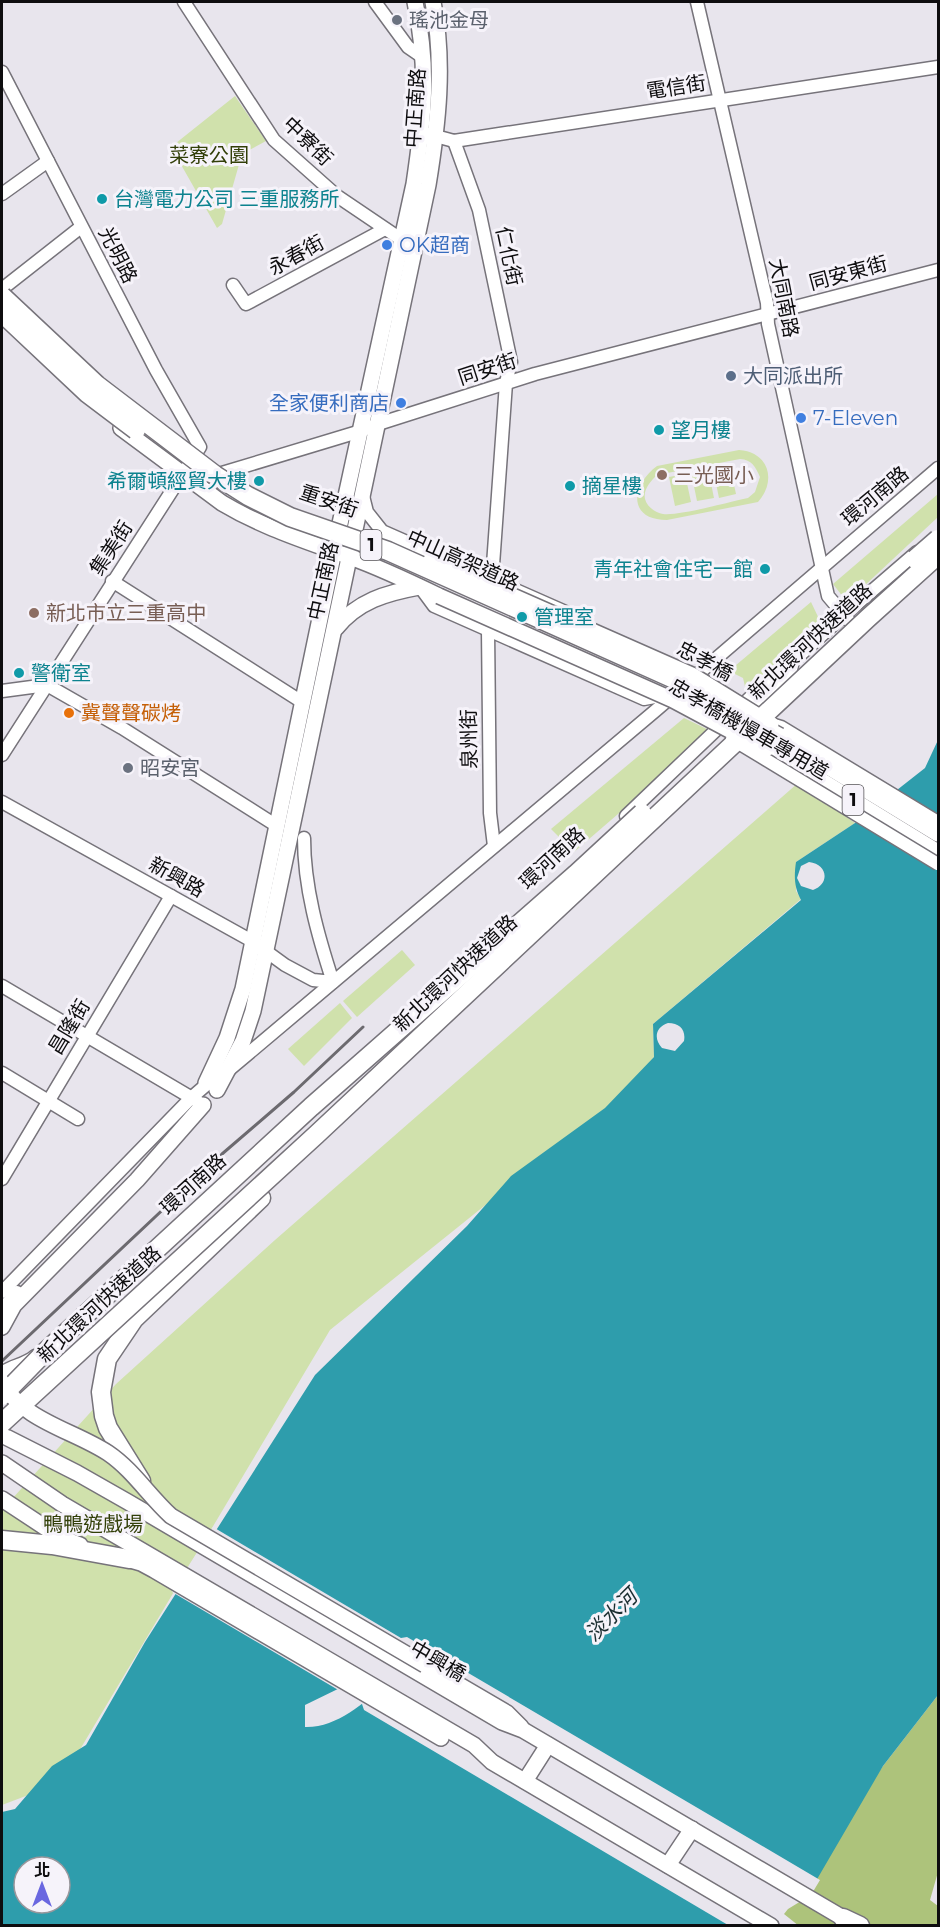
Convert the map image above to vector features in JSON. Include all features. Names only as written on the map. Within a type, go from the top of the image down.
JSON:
[{"type":"highway","name":"中山高架道路","points":[[2,290],[97,385],[215,476],[248,496],[290,517],[388,551],[674,679],[772,736]]},
{"type":"highway","name":"中山高架道路","points":[[2,313],[44,354],[109,410],[240,506],[283,526],[398,568],[772,736]]},
{"type":"highway","name":"新北環河快速道路","points":[[2,1397],[42,1354],[294,1123],[576,874],[860,609],[939,539]]},
{"type":"highway","name":"新北環河快速道路","points":[[2,1421],[316,1135],[859,626],[939,555]]},
{"type":"highway","points":[[2,1421],[50,1363],[546,910],[742,724],[786,677],[789,665]]},
{"type":"highway","points":[[143,1485],[108,1428],[104,1416],[101,1392],[107,1359],[134,1318],[265,1194],[316,1135]]},
{"type":"highway","points":[[2,1397],[18,1381],[29,1361]]},
{"type":"highway","points":[[2,1540],[52,1545],[129,1559]]},
{"type":"highway","points":[[848,1922],[860,1926]]},
{"type":"main road","name":"中正南路","points":[[416,2],[424,58],[429,134]]},
{"type":"main road","name":"中正南路","points":[[212,1087],[218,1061],[259,945],[334,630],[378,424],[409,245],[414,184],[429,134],[440,69],[433,2]]},
{"type":"main road","name":"中正南路","points":[[212,1087],[230,1069],[253,1011],[259,945],[277,826],[302,702],[361,431],[409,245]]},
{"type":"main road","name":"重安街","points":[[2,290],[99,377],[222,473],[266,499],[339,527],[381,536]]},
{"type":"main road","name":"1","points":[[2,323],[75,392],[183,474],[239,513],[293,538],[350,556],[419,586]]},
{"type":"main road","name":"忠孝橋","points":[[381,536],[692,675],[772,736],[939,852]]},
{"type":"main road","name":"忠孝橋","points":[[419,586],[674,700],[737,736],[772,736],[939,834]]},
{"type":"main road","points":[[334,630],[345,617],[369,600],[419,586]]},
{"type":"main road","points":[[2,1328],[14,1305],[137,1180],[197,1101]]},
{"type":"main road","points":[[2,1382],[8,1394],[23,1408],[108,1453],[143,1485],[171,1516],[507,1713],[523,1730]]},
{"type":"main road","name":"中興橋","points":[[2,1421],[77,1473],[501,1722],[523,1730],[848,1922]]},
{"type":"main road","points":[[2,1463],[62,1504],[474,1745],[492,1762]]},
{"type":"main road","points":[[2,1499],[61,1538],[141,1563],[162,1574],[471,1755],[492,1762],[525,1781],[771,1926]]},
{"type":"main road","points":[[525,1781],[548,1745]]},
{"type":"main road","points":[[668,1865],[692,1829]]},
{"type":"street","name":"中寮街","points":[[184,2],[274,140],[337,196],[409,245]]},
{"type":"street","points":[[375,2],[408,47],[424,58]]},
{"type":"street","name":"大同南路","points":[[697,2],[766,303],[828,596],[856,629]]},
{"type":"street","name":"電信街","points":[[429,134],[454,141],[939,67]]},
{"type":"street","name":"光明路","points":[[2,72],[156,370],[200,447],[196,453]]},
{"type":"street","name":"仁化街","points":[[454,141],[481,218],[511,362],[506,383]]},
{"type":"street","points":[[2,194],[48,161]]},
{"type":"street","points":[[2,290],[81,227]]},
{"type":"street","name":"永春街","points":[[233,285],[246,304],[386,229]]},
{"type":"street","name":"同安東街","points":[[767,314],[939,270]]},
{"type":"street","name":"同安街","points":[[222,473],[361,431],[506,383],[767,314]]},
{"type":"street","points":[[492,579],[506,383]]},
{"type":"street","name":"集美街","points":[[2,755],[196,453]]},
{"type":"street","name":"環河南路","points":[[230,1069],[939,468]]},
{"type":"street","name":"重安街","points":[[363,493],[367,512],[381,536],[424,568],[687,683],[718,699],[742,724]]},
{"type":"street","points":[[789,665],[939,533]]},
{"type":"street","name":"重安街","points":[[381,536],[492,579],[683,666],[687,683]]},
{"type":"street","points":[[2,1421],[528,942],[742,724],[780,700],[939,555]]},
{"type":"street","points":[[380,568],[406,573],[675,694],[711,713],[742,724]]},
{"type":"street","points":[[112,581],[302,702]]},
{"type":"street","points":[[419,586],[434,606],[644,699],[675,694]]},
{"type":"street","name":"泉州街","points":[[489,630],[490,802],[494,846]]},
{"type":"street","name":"忠孝橋機慢車專用道","points":[[536,638],[551,651],[691,715],[939,864]]},
{"type":"street","points":[[605,681],[624,638]]},
{"type":"street","points":[[2,691],[47,685],[122,728],[277,826]]},
{"type":"street","name":"環河南路","points":[[2,1373],[8,1368],[29,1361],[540,896],[742,724]]},
{"type":"street","name":"忠孝橋機慢車專用道","points":[[772,736],[781,727],[939,822]]},
{"type":"street","name":"新興路","points":[[2,802],[259,945],[285,965],[313,980],[333,982]]},
{"type":"street","points":[[304,838],[304,869],[324,956],[333,982]]},
{"type":"street","name":"昌隆街","points":[[2,1179],[171,896]]},
{"type":"street","points":[[2,986],[197,1101]]},
{"type":"street","points":[[2,1073],[78,1119]]},
{"type":"street","points":[[2,1292],[212,1087]]},
{"type":"street","points":[[2,1309],[175,1130],[197,1101]]},
{"type":"street","points":[[157,1243],[177,1264]]},
{"type":"green space","name":"菜寮公園","points":[[235,96],[266,141],[242,154],[222,224],[217,228],[171,147]]},
{"type":"green space","points":[[739,450],[757,456],[763,462],[767,469],[767,485],[758,502],[667,520],[654,518],[639,508],[637,500],[642,482],[657,466]],"holes":[[[740,459],[753,464],[760,477],[755,492],[748,498],[671,514],[658,512],[646,502],[646,489],[657,475]]]},
{"type":"green space","points":[[730,466],[736,494],[719,498],[713,469]]},
{"type":"green space","points":[[708,469],[714,498],[697,501],[691,472]]},
{"type":"green space","points":[[685,474],[691,502],[675,506],[669,477]]},
{"type":"green space","points":[[938,494],[938,517],[847,602],[833,584]]},
{"type":"green space","points":[[811,602],[821,623],[747,695],[743,678],[729,671]]},
{"type":"green space","points":[[684,718],[713,732],[574,852],[551,829]]},
{"type":"green space","name":"鴨鴨遊戲場","points":[[798,783],[855,823],[796,862],[796,891],[801,899],[653,1024],[654,1057],[632,1087],[330,1330],[60,1783],[2,1805],[2,1510],[116,1384],[275,1240]]},
{"type":"green space","points":[[402,950],[415,965],[357,1017],[343,1001]]},
{"type":"green space","points":[[340,1003],[352,1018],[304,1066],[288,1049]]},
{"type":"green space","points":[[938,1695],[938,1872],[930,1900],[938,1906],[938,1925],[796,1925],[779,1914],[883,1766]]},
{"type":"water","name":"淡水河","points":[[938,740],[938,1695],[883,1766],[809,1893],[779,1914],[796,1925],[2,1926],[2,1812],[15,1809],[52,1766],[86,1745],[145,1642],[315,1375],[467,1226],[511,1176],[605,1108],[654,1057],[653,1024],[801,900],[795,881],[796,862],[855,823],[925,768]],"holes":[[[809,862],[820,866],[825,874],[822,883],[813,890],[801,886],[797,878],[801,866]],[[668,1023],[676,1024],[683,1030],[684,1041],[675,1051],[662,1048],[657,1040],[658,1030]],[[387,1685],[338,1719],[317,1726],[305,1727],[305,1705],[344,1686]]]},
{"type":"pier","points":[[213,1527],[401,1638],[407,1637],[820,1880],[811,1895],[784,1914],[799,1926],[728,1925],[364,1710],[362,1704],[358,1702],[382,1685],[369,1678],[340,1691],[172,1592]]},
{"type":"railway","points":[[2,1361],[222,1154],[294,1092],[363,1027]]},
{"type":"place","name":"瑤池金母","points":[[397,20]]},
{"type":"place","name":"台灣電力公司 三重服務所","points":[[102,199]]},
{"type":"place","name":"OK超商","points":[[387,245]]},
{"type":"place","name":"大同派出所","points":[[731,376]]},
{"type":"place","name":"全家便利商店","points":[[401,403]]},
{"type":"place","name":"7-Eleven","points":[[801,418]]},
{"type":"place","name":"望月樓","points":[[659,430]]},
{"type":"place","name":"三光國小","points":[[662,475]]},
{"type":"place","name":"希爾頓經貿大樓","points":[[259,481]]},
{"type":"place","name":"摘星樓","points":[[570,486]]},
{"type":"place","name":"青年社會住宅一館","points":[[765,569]]},
{"type":"place","name":"新北市立三重高中","points":[[34,613]]},
{"type":"place","name":"管理室","points":[[522,617]]},
{"type":"place","name":"警衛室","points":[[19,673]]},
{"type":"place","name":"冀聲聲碳烤","points":[[69,713]]},
{"type":"place","name":"昭安宮","points":[[128,768]]}]
